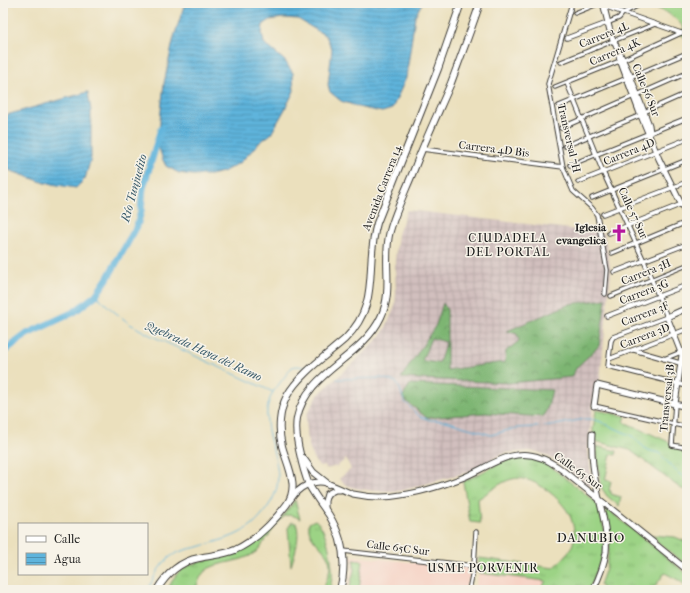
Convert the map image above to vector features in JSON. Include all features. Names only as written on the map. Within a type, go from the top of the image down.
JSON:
[{"type":"main road","name":"Avenida Carrera 14","points":[[289,501],[293,484],[282,445],[280,430],[280,419],[284,403],[295,384],[352,332],[362,317],[370,292],[372,249],[377,223],[444,54],[461,3]]},
{"type":"main road","name":"Avenida Carrera 14","points":[[340,590],[344,570],[343,551],[336,528],[305,475],[297,439],[298,413],[304,399],[316,384],[368,338],[382,316],[387,297],[387,253],[393,223],[422,149],[450,84],[480,3]]},
{"type":"main road","points":[[300,453],[313,472],[328,484]]},
{"type":"main road","points":[[158,590],[167,576],[184,562],[233,550],[250,541],[269,525],[289,501]]},
{"type":"street","name":"Transversal 7H","points":[[572,3],[548,84],[563,167],[573,191],[592,208],[597,215],[607,270],[605,294]]},
{"type":"street","points":[[567,38],[619,18],[623,13],[639,5],[648,3]]},
{"type":"street","points":[[575,13],[602,4],[655,24]]},
{"type":"street","name":"Calle 56 Sur","points":[[602,4],[613,41],[636,96],[656,151],[687,216]]},
{"type":"street","name":"Carrera 4K","points":[[555,87],[681,33],[655,24]]},
{"type":"street","name":"Carrera 4L","points":[[561,62],[655,24]]},
{"type":"street","points":[[559,106],[687,53]]},
{"type":"street","points":[[561,128],[687,73]]},
{"type":"street","name":"Calle 57 Sur","points":[[567,83],[603,172],[644,260],[681,352]]},
{"type":"street","points":[[565,146],[687,93]]},
{"type":"street","points":[[570,165],[687,118]]},
{"type":"street","name":"Carrera 4D","points":[[578,182],[687,139]]},
{"type":"street","name":"Carrera 4D Bis","points":[[422,149],[563,167]]},
{"type":"street","points":[[592,198],[687,160]]},
{"type":"street","points":[[603,214],[687,182]]},
{"type":"street","points":[[608,233],[687,202]]},
{"type":"street","points":[[612,253],[687,222]]},
{"type":"street","points":[[614,272],[687,244]]},
{"type":"street","name":"Carrera 3H","points":[[611,296],[687,265]]},
{"type":"street","name":"Carrera 3G","points":[[607,316],[687,285]]},
{"type":"street","name":"Carrera 3F","points":[[609,359],[611,339],[613,337],[687,308]]},
{"type":"street","name":"Carrera 3D","points":[[609,359],[687,329]]},
{"type":"street","points":[[634,350],[687,365]]},
{"type":"street","points":[[664,359],[687,350]]},
{"type":"street","name":"Transversal 3B","points":[[681,352],[672,445],[687,448]]},
{"type":"street","points":[[609,359],[608,366],[687,386]]},
{"type":"street","points":[[687,407],[597,385],[594,406],[687,427]]},
{"type":"street","points":[[592,434],[592,456],[606,536],[606,550],[603,566],[593,590]]},
{"type":"street","name":"Calle 65 Sur","points":[[309,484],[328,484],[360,495],[380,496],[406,494],[461,478],[507,456],[521,454],[536,456],[547,460],[600,499],[687,570]]},
{"type":"street","points":[[289,501],[299,490],[309,484]]},
{"type":"street","name":"Calle 65 Sur","points":[[325,510],[327,494],[335,490],[345,491]]},
{"type":"street","points":[[469,590],[474,566],[476,532]]},
{"type":"street","name":"Calle 65C Sur","points":[[343,551],[474,566]]},
{"type":"shaded area","points":[[407,210],[604,233],[611,272],[600,379],[595,387],[588,450],[592,481],[589,487],[549,457],[538,452],[528,451],[506,453],[469,472],[401,491],[374,491],[346,485],[339,479],[351,469],[346,459],[337,466],[326,469],[325,466],[320,466],[316,463],[312,456],[308,442],[306,421],[307,414],[318,395],[381,336],[386,327],[395,306],[395,261],[398,234]]},
{"type":"shaded area","points":[[351,556],[471,568],[471,573],[465,590],[347,590],[352,569]]},
{"type":"shaded area","points":[[479,573],[547,581],[540,590],[475,590]]},
{"type":"green space","points":[[636,3],[681,3],[687,13],[687,38],[681,35],[681,30],[684,28],[669,14],[651,7],[637,6]]},
{"type":"green space","points":[[606,299],[599,346],[577,367],[571,377],[509,383],[401,378],[436,325],[443,303],[447,310],[447,370],[505,362],[506,351],[519,341],[517,334],[507,331],[570,304]],"holes":[[[431,338],[446,342],[439,363],[422,361]]]},
{"type":"green space","points":[[410,384],[552,390],[548,406],[543,417],[485,413],[427,418],[402,398]]},
{"type":"green space","points":[[596,410],[626,416],[624,422],[669,442],[672,446],[687,453],[687,491],[680,488],[630,450],[594,441],[593,429]]},
{"type":"green space","points":[[596,446],[617,451],[616,455],[611,454],[605,480],[611,481],[609,491],[611,491],[611,494],[621,497],[619,506],[607,496],[601,487]]},
{"type":"green space","points":[[516,458],[534,459],[543,462],[597,503],[605,532],[604,551],[589,590],[540,590],[546,581],[479,573],[479,558],[554,568],[572,547],[574,535],[573,525],[564,506],[551,493],[535,483],[519,478],[508,480],[478,499],[480,523],[470,522],[463,482],[506,460]]},
{"type":"green space","points":[[295,500],[300,519],[289,515],[282,518],[256,552],[243,559],[208,568],[200,578],[196,589],[197,590],[167,590],[177,574],[190,565],[234,554],[250,546],[265,535],[278,522]]},
{"type":"green space","points":[[606,508],[687,574],[687,587],[680,581],[665,573],[652,590],[603,590],[600,585],[606,568],[610,543]]},
{"type":"green space","points":[[315,520],[325,535],[329,549],[332,571],[330,590],[323,590],[329,572],[329,559],[314,540],[309,529],[309,523]]},
{"type":"green space","points":[[292,522],[296,523],[298,533],[297,544],[291,566],[288,528]]},
{"type":"green space","points":[[652,535],[675,537],[687,542],[687,565],[658,543]]},
{"type":"green space","points":[[354,560],[363,561],[359,590],[349,590],[354,570]]},
{"type":"water","points":[[185,3],[422,3],[415,16],[406,78],[392,109],[382,112],[362,108],[341,101],[330,92],[328,85],[332,49],[326,36],[298,19],[283,18],[270,20],[263,25],[262,34],[264,43],[285,61],[293,73],[294,91],[271,134],[259,143],[241,162],[223,172],[210,175],[192,175],[179,173],[166,166],[159,148],[164,83],[174,37]]},
{"type":"water","points":[[88,92],[91,111],[91,158],[85,179],[76,188],[45,183],[3,168],[3,116]]},
{"type":"waterway","name":"Río Tunjuelito","points":[[3,352],[27,334],[74,312],[96,295],[107,279],[137,226],[141,211],[143,188],[161,129]]},
{"type":"waterway","name":"Quebrada Haya del Ramo","points":[[96,295],[130,324],[150,335],[273,392],[292,367],[304,367]]},
{"type":"waterway","name":"Quebrada Haya del Ramo","points":[[337,379],[382,378],[396,382],[404,401],[419,416],[430,420],[446,421],[491,435],[516,428],[551,426],[584,419],[599,421],[632,436],[647,450],[659,453],[678,473],[687,479]]},
{"type":"waterway","points":[[148,590],[154,577],[166,560],[170,557],[183,550],[219,541],[245,530],[260,517],[267,508],[278,483],[276,460],[267,425],[267,412],[273,392]]},
{"type":"place","name":"Iglesia evangelica","points":[[619,233]]},
{"type":"district","name":"CIUDADELA DEL PORTAL","points":[[508,245]]},
{"type":"district","name":"DANUBIO","points":[[591,537]]},
{"type":"district","name":"USME PORVENIR","points":[[483,568]]}]
